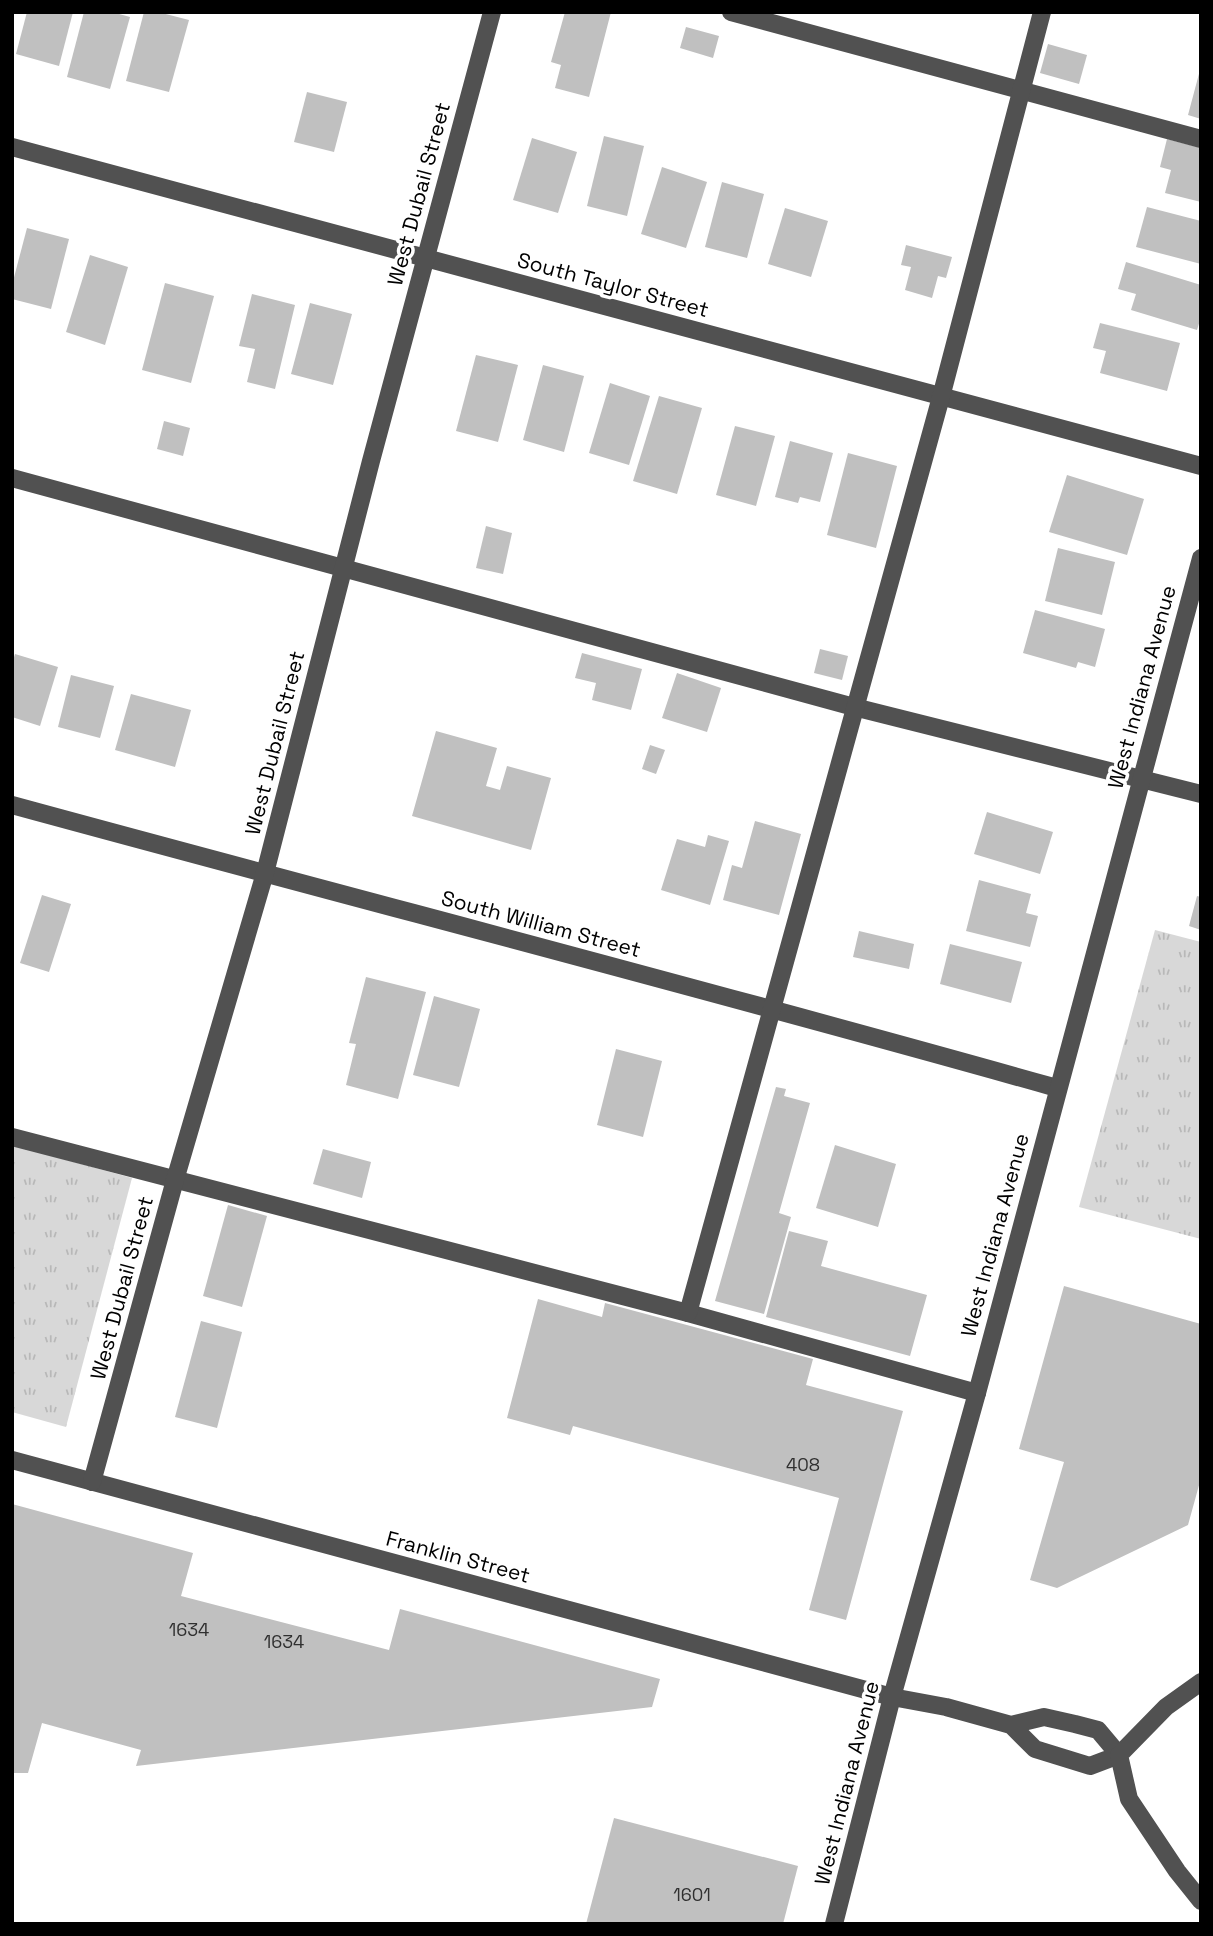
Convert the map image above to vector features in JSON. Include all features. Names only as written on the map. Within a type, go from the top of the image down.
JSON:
[{"type":"street","name":"West Dubail Street","points":[[93,1482],[175,1180],[265,873],[492,12]]},
{"type":"street","points":[[731,12],[1201,139]]},
{"type":"street","points":[[688,1313],[941,397],[1042,12]]},
{"type":"street","name":"South Taylor Street","points":[[12,147],[1201,467]]},
{"type":"street","points":[[12,478],[854,707],[1201,794]]},
{"type":"street","name":"West Indiana Avenue","points":[[834,1924],[892,1698],[977,1393],[1201,558]]},
{"type":"street","name":"South William Street","points":[[12,805],[773,1008],[1057,1088]]},
{"type":"street","points":[[12,1137],[688,1313],[977,1393]]},
{"type":"street","name":"Franklin Street","points":[[12,1460],[892,1698],[946,1707],[1011,1725]]},
{"type":"street","points":[[1011,1725],[1035,1749],[1090,1766],[1119,1755],[1166,1707],[1201,1682]]},
{"type":"street","points":[[1011,1725],[1044,1717],[1098,1730],[1119,1755],[1129,1799],[1177,1871],[1201,1901]]},
{"type":"green space","points":[[1155,930],[1201,942],[1201,1239],[1079,1207]]},
{"type":"green space","points":[[12,1145],[132,1178],[66,1427],[12,1412]]},
{"type":"building","points":[[27,12],[73,12],[59,66],[16,54]]},
{"type":"building","points":[[84,12],[112,12],[130,17],[110,89],[67,77]]},
{"type":"building","points":[[144,12],[158,12],[189,20],[169,92],[126,81]]},
{"type":"building","points":[[565,12],[611,12],[589,97],[555,88],[561,65],[551,62]]},
{"type":"building","points":[[686,27],[719,36],[713,58],[680,48]]},
{"type":"building","points":[[1048,44],[1087,55],[1079,84],[1040,73]]},
{"type":"building","points":[[1201,70],[1201,119],[1188,115]]},
{"type":"building","points":[[307,92],[347,102],[334,152],[294,142]]},
{"type":"building","points":[[604,136],[644,146],[627,216],[587,206]]},
{"type":"building","points":[[532,138],[577,152],[558,213],[513,200]]},
{"type":"building","points":[[1167,139],[1201,148],[1201,202],[1165,193],[1171,170],[1160,167]]},
{"type":"building","points":[[662,167],[707,182],[686,248],[641,234]]},
{"type":"building","points":[[722,182],[764,194],[747,258],[705,247]]},
{"type":"building","points":[[1147,207],[1201,221],[1201,264],[1136,247]]},
{"type":"building","points":[[785,208],[828,221],[811,277],[768,264]]},
{"type":"building","points":[[27,228],[69,239],[51,309],[12,299],[12,285]]},
{"type":"building","points":[[906,245],[952,257],[946,278],[938,276],[932,298],[905,290],[911,267],[901,265]]},
{"type":"building","points":[[90,255],[128,267],[105,345],[66,332]]},
{"type":"building","points":[[1126,262],[1201,285],[1201,317],[1197,330],[1131,310],[1136,294],[1118,289]]},
{"type":"building","points":[[165,283],[214,296],[191,383],[142,370]]},
{"type":"building","points":[[252,294],[295,305],[275,389],[247,382],[255,349],[239,346]]},
{"type":"building","points":[[310,303],[352,314],[333,385],[291,374]]},
{"type":"building","points":[[1100,323],[1180,343],[1167,391],[1100,373],[1106,351],[1093,348]]},
{"type":"building","points":[[476,355],[518,365],[498,442],[456,431]]},
{"type":"building","points":[[543,365],[584,376],[564,452],[523,440]]},
{"type":"building","points":[[610,383],[650,396],[629,465],[589,453]]},
{"type":"building","points":[[659,396],[702,408],[677,494],[633,481]]},
{"type":"building","points":[[164,421],[190,428],[183,456],[157,449]]},
{"type":"building","points":[[735,426],[775,436],[756,506],[716,495]]},
{"type":"building","points":[[790,441],[833,453],[820,502],[800,497],[798,503],[775,497]]},
{"type":"building","points":[[848,453],[897,466],[876,548],[827,535]]},
{"type":"building","points":[[1067,475],[1144,499],[1127,555],[1049,532]]},
{"type":"building","points":[[486,526],[512,533],[503,574],[476,568]]},
{"type":"building","points":[[1058,548],[1115,562],[1102,615],[1045,601]]},
{"type":"building","points":[[1035,610],[1105,629],[1095,667],[1078,662],[1076,668],[1023,653]]},
{"type":"building","points":[[820,649],[848,656],[842,680],[814,673]]},
{"type":"building","points":[[582,653],[642,669],[631,710],[592,700],[596,683],[575,678]]},
{"type":"building","points":[[15,654],[58,667],[40,726],[12,717],[12,664]]},
{"type":"building","points":[[677,673],[721,688],[707,732],[662,718]]},
{"type":"building","points":[[71,675],[114,686],[100,738],[58,727]]},
{"type":"building","points":[[131,694],[191,710],[175,767],[115,750]]},
{"type":"building","points":[[436,731],[497,748],[486,786],[500,790],[507,766],[551,778],[531,850],[412,816]]},
{"type":"building","points":[[650,745],[665,750],[656,774],[642,769]]},
{"type":"building","points":[[987,812],[1053,832],[1040,874],[974,854]]},
{"type":"building","points":[[755,821],[801,834],[779,915],[723,900],[732,865],[742,868]]},
{"type":"building","points":[[708,835],[729,841],[710,905],[661,890],[677,839],[705,847]]},
{"type":"building","points":[[979,880],[1031,894],[1026,913],[1038,916],[1030,947],[966,931]]},
{"type":"building","points":[[42,895],[71,904],[49,972],[20,963]]},
{"type":"building","points":[[1197,896],[1201,897],[1201,930],[1189,926]]},
{"type":"building","points":[[859,931],[914,944],[909,969],[853,957]]},
{"type":"building","points":[[950,944],[1022,962],[1011,1003],[940,984]]},
{"type":"building","points":[[366,977],[426,992],[398,1099],[346,1085],[356,1044],[349,1043]]},
{"type":"building","points":[[434,996],[480,1009],[459,1087],[413,1075]]},
{"type":"building","points":[[616,1049],[662,1061],[643,1137],[597,1125]]},
{"type":"building","points":[[776,1087],[786,1089],[784,1096],[810,1103],[779,1213],[791,1217],[764,1314],[715,1301]]},
{"type":"building","points":[[835,1145],[896,1164],[878,1227],[816,1208]]},
{"type":"building","points":[[323,1149],[371,1162],[362,1198],[313,1184]]},
{"type":"building","points":[[228,1205],[267,1216],[242,1307],[203,1296]]},
{"type":"building","points":[[789,1231],[828,1241],[821,1266],[927,1295],[910,1356],[766,1317]]},
{"type":"building","points":[[1064,1286],[1201,1324],[1201,1478],[1188,1525],[1057,1588],[1030,1580],[1064,1462],[1019,1449]]},
{"type":"building","points":[[538,1299],[602,1317],[605,1303],[813,1359],[806,1385],[903,1411],[846,1620],[809,1610],[839,1498],[573,1426],[570,1435],[507,1418]]},
{"type":"building","points":[[201,1321],[242,1332],[217,1428],[175,1417]]},
{"type":"building","points":[[12,1504],[193,1553],[181,1596],[389,1650],[400,1609],[660,1679],[652,1707],[136,1766],[141,1750],[42,1723],[28,1773],[12,1773]]},
{"type":"building","points":[[614,1818],[798,1866],[783,1924],[586,1924]]}]
